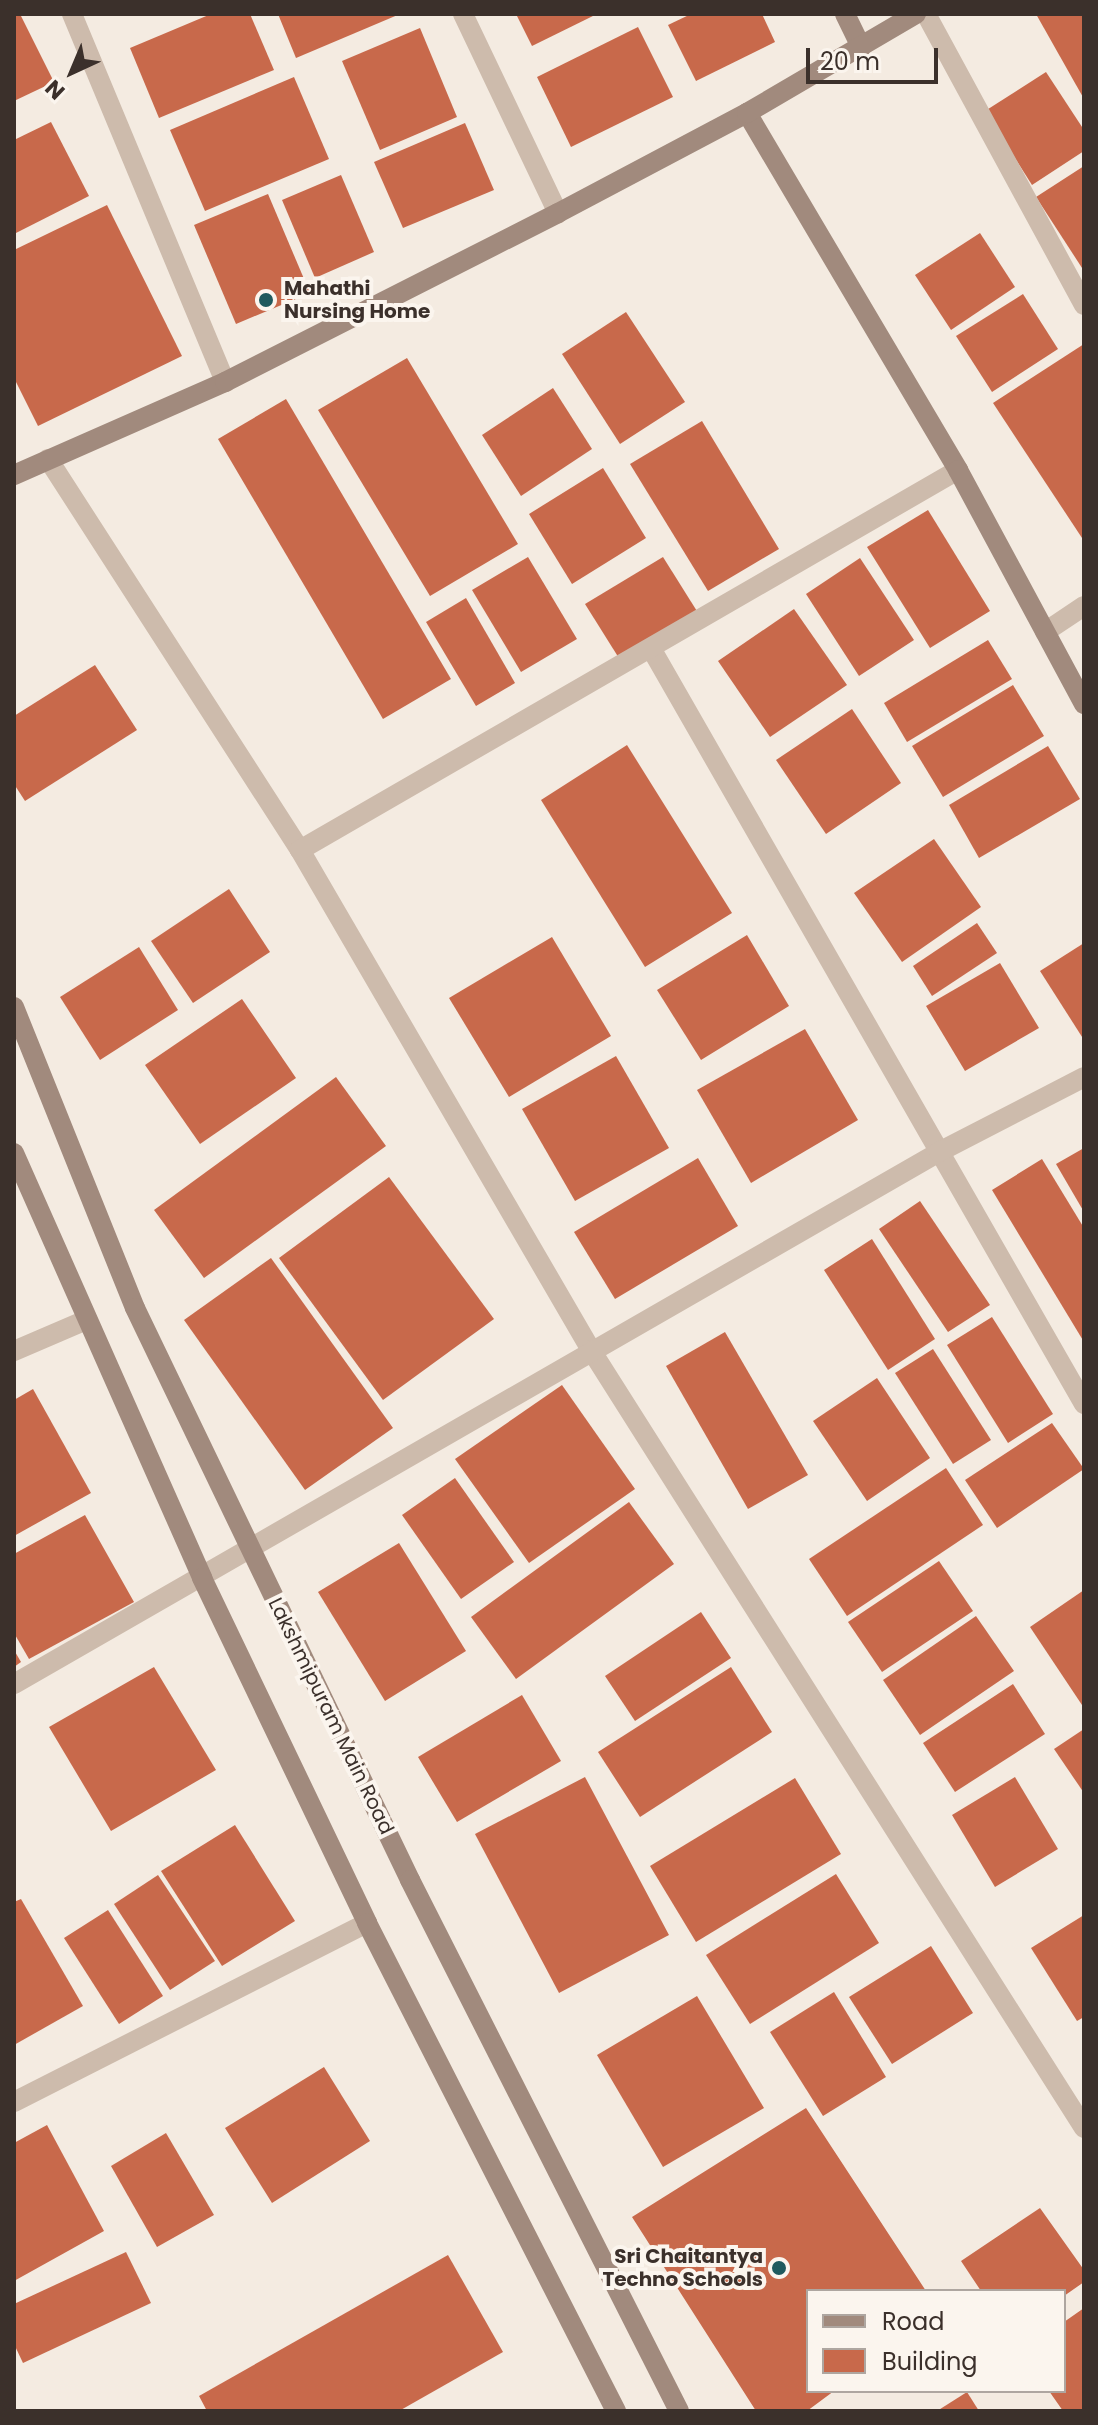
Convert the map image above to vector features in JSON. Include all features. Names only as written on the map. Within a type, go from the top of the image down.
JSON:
[{"type":"main road","points":[[845,14],[861,47]]},
{"type":"main road","points":[[14,475],[225,382],[558,213],[747,113],[916,14]]},
{"type":"main road","points":[[747,113],[958,470],[1084,704]]},
{"type":"main road","name":"Lakshmipuram Main Road","points":[[14,1007],[135,1308],[410,1880],[679,2411]]},
{"type":"main road","points":[[14,1153],[84,1321],[202,1578],[367,1923],[616,2411]]},
{"type":"street","points":[[72,14],[225,382]]},
{"type":"street","points":[[463,14],[558,213]]},
{"type":"street","points":[[926,14],[1084,305]]},
{"type":"street","points":[[48,459],[300,850],[591,1350],[1084,2128]]},
{"type":"street","points":[[300,850],[652,650],[958,470]]},
{"type":"street","points":[[1045,632],[1084,606]]},
{"type":"street","points":[[652,650],[1084,1404]]},
{"type":"street","points":[[14,1684],[252,1550],[591,1350],[939,1152],[1084,1077]]},
{"type":"street","points":[[14,1351],[84,1321]]},
{"type":"street","points":[[14,2102],[367,1923]]},
{"type":"building","points":[[14,14],[20,14],[54,82],[14,101]]},
{"type":"building","points":[[211,14],[250,14],[274,70],[159,118],[130,48]]},
{"type":"building","points":[[278,14],[400,14],[296,58]]},
{"type":"building","points":[[516,14],[597,14],[532,46]]},
{"type":"building","points":[[691,14],[762,14],[775,42],[696,81],[668,25]]},
{"type":"building","points":[[1036,14],[1084,14],[1084,99]]},
{"type":"building","points":[[638,27],[673,97],[571,147],[537,77]]},
{"type":"building","points":[[420,28],[457,117],[380,150],[342,61]]},
{"type":"building","points":[[1046,72],[1084,130],[1084,151],[1032,185],[985,111]]},
{"type":"building","points":[[294,77],[329,159],[205,211],[170,130]]},
{"type":"building","points":[[51,122],[89,196],[14,234],[14,140]]},
{"type":"building","points":[[465,123],[494,190],[403,228],[374,162]]},
{"type":"building","points":[[1084,166],[1084,271],[1036,197]]},
{"type":"building","points":[[341,175],[374,252],[315,278],[282,200]]},
{"type":"building","points":[[268,194],[310,293],[236,324],[194,225]]},
{"type":"building","points":[[107,205],[182,356],[38,426],[14,378],[14,250]]},
{"type":"building","points":[[980,233],[1015,287],[951,330],[915,275]]},
{"type":"building","points":[[1023,294],[1058,349],[992,392],[956,336]]},
{"type":"building","points":[[626,312],[685,402],[620,444],[562,354]]},
{"type":"building","points":[[1084,344],[1084,541],[993,403]]},
{"type":"building","points":[[407,358],[518,544],[430,596],[318,410]]},
{"type":"building","points":[[553,388],[592,449],[521,496],[482,435]]},
{"type":"building","points":[[286,399],[451,679],[383,719],[218,439]]},
{"type":"building","points":[[702,421],[779,549],[708,591],[630,464]]},
{"type":"building","points":[[603,468],[646,538],[572,584],[529,514]]},
{"type":"building","points":[[928,510],[990,611],[930,648],[867,547]]},
{"type":"building","points":[[528,557],[577,639],[521,672],[472,590]]},
{"type":"building","points":[[663,557],[700,616],[622,663],[585,604]]},
{"type":"building","points":[[860,558],[914,640],[859,676],[806,594]]},
{"type":"building","points":[[466,598],[515,683],[476,706],[426,622]]},
{"type":"building","points":[[794,609],[847,685],[770,737],[718,661]]},
{"type":"building","points":[[988,640],[1012,679],[907,742],[884,703]]},
{"type":"building","points":[[95,665],[137,730],[25,801],[14,784],[14,716]]},
{"type":"building","points":[[1013,685],[1044,736],[943,797],[912,746]]},
{"type":"building","points":[[852,709],[901,783],[826,834],[776,760]]},
{"type":"building","points":[[627,745],[732,913],[645,967],[541,800]]},
{"type":"building","points":[[1048,746],[1080,799],[979,858],[949,805]]},
{"type":"building","points":[[934,839],[981,907],[902,962],[854,893]]},
{"type":"building","points":[[229,889],[270,952],[193,1003],[151,941]]},
{"type":"building","points":[[977,923],[997,953],[932,996],[913,966]]},
{"type":"building","points":[[747,935],[789,1006],[701,1060],[657,990]]},
{"type":"building","points":[[552,937],[611,1036],[509,1097],[449,998]]},
{"type":"building","points":[[1084,943],[1084,1040],[1040,971]]},
{"type":"building","points":[[139,947],[178,1010],[100,1060],[60,997]]},
{"type":"building","points":[[1000,963],[1039,1028],[965,1071],[926,1006]]},
{"type":"building","points":[[242,999],[296,1078],[200,1144],[145,1065]]},
{"type":"building","points":[[805,1029],[858,1120],[751,1183],[697,1090]]},
{"type":"building","points":[[616,1056],[669,1148],[575,1201],[522,1109]]},
{"type":"building","points":[[336,1077],[386,1146],[204,1278],[154,1210]]},
{"type":"building","points":[[1084,1148],[1084,1212],[1056,1164]]},
{"type":"building","points":[[698,1158],[738,1226],[615,1299],[574,1232]]},
{"type":"building","points":[[1042,1159],[1084,1228],[1084,1342],[992,1190]]},
{"type":"building","points":[[389,1177],[494,1319],[383,1400],[279,1258]]},
{"type":"building","points":[[920,1201],[990,1305],[948,1332],[879,1229]]},
{"type":"building","points":[[872,1239],[935,1339],[888,1370],[824,1270]]},
{"type":"building","points":[[271,1258],[393,1428],[305,1490],[184,1320]]},
{"type":"building","points":[[992,1317],[1053,1414],[1008,1443],[947,1345]]},
{"type":"building","points":[[725,1332],[808,1475],[748,1509],[666,1366]]},
{"type":"building","points":[[933,1349],[991,1440],[953,1464],[895,1373]]},
{"type":"building","points":[[877,1378],[930,1458],[867,1501],[813,1421]]},
{"type":"building","points":[[562,1385],[635,1489],[529,1563],[455,1459]]},
{"type":"building","points":[[33,1389],[91,1493],[14,1536],[14,1400]]},
{"type":"building","points":[[1052,1423],[1084,1469],[997,1528],[965,1480]]},
{"type":"building","points":[[946,1468],[983,1525],[847,1616],[809,1559]]},
{"type":"building","points":[[455,1478],[514,1562],[461,1599],[402,1515]]},
{"type":"building","points":[[629,1502],[674,1564],[516,1679],[471,1617]]},
{"type":"building","points":[[85,1515],[134,1602],[29,1659],[14,1633],[14,1554]]},
{"type":"building","points":[[399,1543],[466,1651],[385,1701],[318,1592]]},
{"type":"building","points":[[939,1561],[973,1611],[882,1672],[848,1622]]},
{"type":"building","points":[[1084,1590],[1084,1703],[1082,1705],[1030,1627]]},
{"type":"building","points":[[701,1612],[731,1658],[635,1721],[605,1676]]},
{"type":"building","points":[[976,1616],[1014,1671],[920,1735],[883,1680]]},
{"type":"building","points":[[14,1650],[21,1662],[14,1667]]},
{"type":"building","points":[[154,1667],[216,1770],[111,1831],[49,1727]]},
{"type":"building","points":[[731,1667],[772,1732],[640,1817],[598,1752]]},
{"type":"building","points":[[1013,1684],[1045,1734],[955,1792],[923,1743]]},
{"type":"building","points":[[522,1695],[561,1761],[457,1822],[418,1757]]},
{"type":"building","points":[[1084,1729],[1084,1793],[1054,1749]]},
{"type":"building","points":[[585,1777],[669,1935],[559,1993],[475,1834]]},
{"type":"building","points":[[1015,1777],[1058,1849],[995,1887],[952,1815]]},
{"type":"building","points":[[795,1778],[841,1854],[696,1942],[650,1866]]},
{"type":"building","points":[[235,1825],[295,1921],[222,1966],[161,1871]]},
{"type":"building","points":[[836,1874],[879,1943],[750,2024],[706,1955]]},
{"type":"building","points":[[158,1875],[215,1961],[170,1990],[114,1904]]},
{"type":"building","points":[[21,1899],[83,2006],[14,2045],[14,1902]]},
{"type":"building","points":[[108,1910],[163,1996],[119,2024],[64,1938]]},
{"type":"building","points":[[1084,1915],[1084,2017],[1077,2021],[1031,1948]]},
{"type":"building","points":[[931,1946],[973,2013],[892,2064],[849,1997]]},
{"type":"building","points":[[834,1992],[886,2077],[823,2116],[770,2032]]},
{"type":"building","points":[[697,1996],[764,2108],[663,2167],[597,2055]]},
{"type":"building","points":[[324,2067],[370,2141],[272,2203],[225,2128]]},
{"type":"building","name":"Sri Chaitantya Techno Schools","points":[[806,2108],[925,2289],[806,2289],[806,2393],[831,2393],[807,2411],[756,2411],[632,2217]]},
{"type":"building","points":[[47,2125],[104,2231],[14,2281],[14,2143]]},
{"type":"building","points":[[166,2133],[214,2215],[157,2247],[111,2166]]},
{"type":"building","points":[[1040,2208],[1084,2270],[1084,2282],[1066,2295],[1066,2289],[980,2289],[961,2261]]},
{"type":"building","points":[[126,2252],[151,2303],[23,2363],[14,2344],[14,2304]]},
{"type":"building","points":[[448,2255],[503,2352],[399,2411],[207,2411],[199,2396]]},
{"type":"building","points":[[1084,2308],[1084,2411],[1063,2411],[1050,2393],[1066,2393],[1066,2321]]},
{"type":"building","points":[[968,2393],[979,2411],[937,2411]]},
{"type":"place","name":"Mahathi Nursing Home","points":[[266,300]]},
{"type":"place","name":"Sri Chaitantya Techno Schools","points":[[779,2268]]}]
